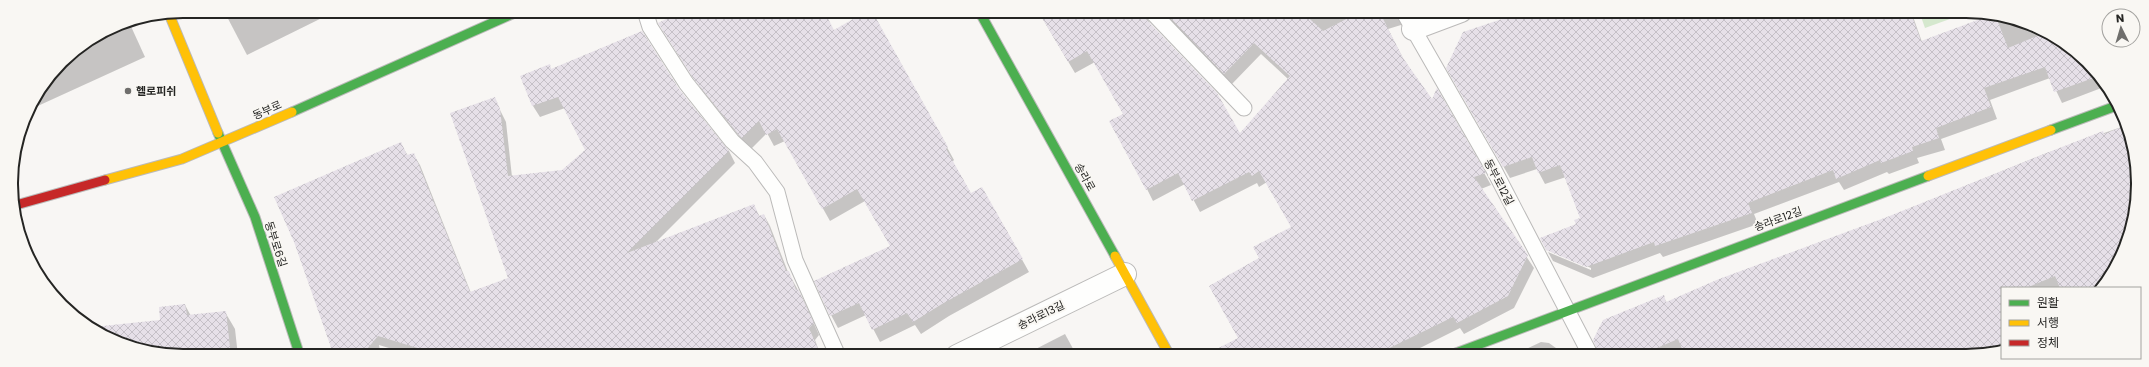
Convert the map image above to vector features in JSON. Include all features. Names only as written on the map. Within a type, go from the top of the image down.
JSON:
[{"type":"street","name":"동부로6길","points":[[171,18],[254,217],[298,349]]},
{"type":"street","name":"동부로","points":[[19,204],[182,160],[503,18]]},
{"type":"street","name":"송라로","points":[[983,18],[1166,349]]},
{"type":"street","points":[[1408,20],[1420,18]]},
{"type":"street","name":"송라로12길","points":[[1467,349],[2113,107]]},
{"type":"street","name":"송라로13길","points":[[971,349],[1125,274]]},
{"type":"lane","points":[[647,18],[650,27],[686,83],[732,141],[755,162],[777,192],[795,260],[835,349]]},
{"type":"lane","points":[[1158,18],[1244,108]]},
{"type":"lane","name":"동부로12길","points":[[1408,20],[1492,168],[1587,349]]},
{"type":"green space","points":[[1921,18],[1953,18],[1925,28]]},
{"type":"building","points":[[668,18],[828,18],[834,30],[855,18],[876,18],[948,147],[946,149],[971,193],[982,187],[1023,259],[942,304],[913,322],[907,313],[872,330],[859,303],[830,316],[814,281],[890,246],[857,189],[822,209],[777,129],[766,135],[759,121],[742,138],[693,78],[658,23]]},
{"type":"building","points":[[1042,18],[1145,18],[1217,93],[1240,133],[1290,76],[1254,43],[1224,74],[1171,18],[1309,18],[1323,31],[1348,18],[1383,18],[1403,58],[1432,99],[1437,88],[1486,173],[1474,177],[1528,255],[1508,296],[1457,323],[1453,317],[1387,349],[1217,349],[1238,338],[1209,286],[1259,258],[1253,247],[1291,227],[1259,171],[1252,176],[1249,172],[1192,201],[1178,173],[1146,190],[1109,121],[1123,114],[1087,51],[1068,62]]},
{"type":"building","points":[[1505,18],[1913,18],[1921,41],[1982,19],[1998,21],[2008,48],[2039,35],[2075,59],[2093,78],[2054,92],[2045,67],[1984,88],[1991,107],[1936,128],[1939,138],[1912,147],[1913,151],[1881,163],[1880,160],[1836,179],[1833,170],[1748,203],[1752,213],[1655,246],[1654,242],[1586,267],[1546,250],[1540,238],[1576,224],[1574,220],[1580,218],[1560,165],[1538,173],[1532,157],[1503,167],[1446,68],[1463,32]]},
{"type":"building","points":[[642,31],[679,89],[729,151],[627,253],[754,204],[759,216],[764,214],[786,271],[789,271],[796,290],[798,289],[814,323],[809,328],[818,349],[421,349],[378,336],[367,349],[332,349],[294,242],[274,197],[401,142],[407,155],[414,153],[470,292],[508,278],[450,113],[495,97],[500,109],[508,176],[562,170],[585,150],[558,97],[532,106],[520,76],[550,64],[551,69]]},
{"type":"building","points":[[2121,127],[2128,151],[2131,173],[2131,194],[2128,216],[2114,257],[2095,287],[2060,287],[2055,276],[2028,287],[2001,287],[2001,345],[1976,349],[1682,349],[1678,339],[1654,349],[1597,349],[1593,340],[1603,320],[1664,295],[1666,302],[1719,279],[1887,217],[2103,131],[2104,134]]},
{"type":"building","points":[[185,304],[187,315],[226,311],[230,349],[162,348],[130,340],[100,326],[160,320],[159,307]]},
{"type":"traffic: fast","points":[[292,112],[503,18]]},
{"type":"traffic: fast","points":[[983,18],[1115,256]]},
{"type":"traffic: fast","points":[[2051,130],[2112,107]]},
{"type":"traffic: fast","points":[[218,133],[255,217],[298,349]]},
{"type":"traffic: fast","points":[[1467,349],[1928,176]]},
{"type":"traffic: slow","points":[[171,18],[218,133]]},
{"type":"traffic: slow","points":[[105,180],[182,159],[292,112]]},
{"type":"traffic: slow","points":[[1928,176],[2051,130]]},
{"type":"traffic: slow","points":[[1115,256],[1166,349]]},
{"type":"traffic: jam","points":[[19,204],[105,180]]},
{"type":"place","name":"헬로피쉬","points":[[128,91]]}]
